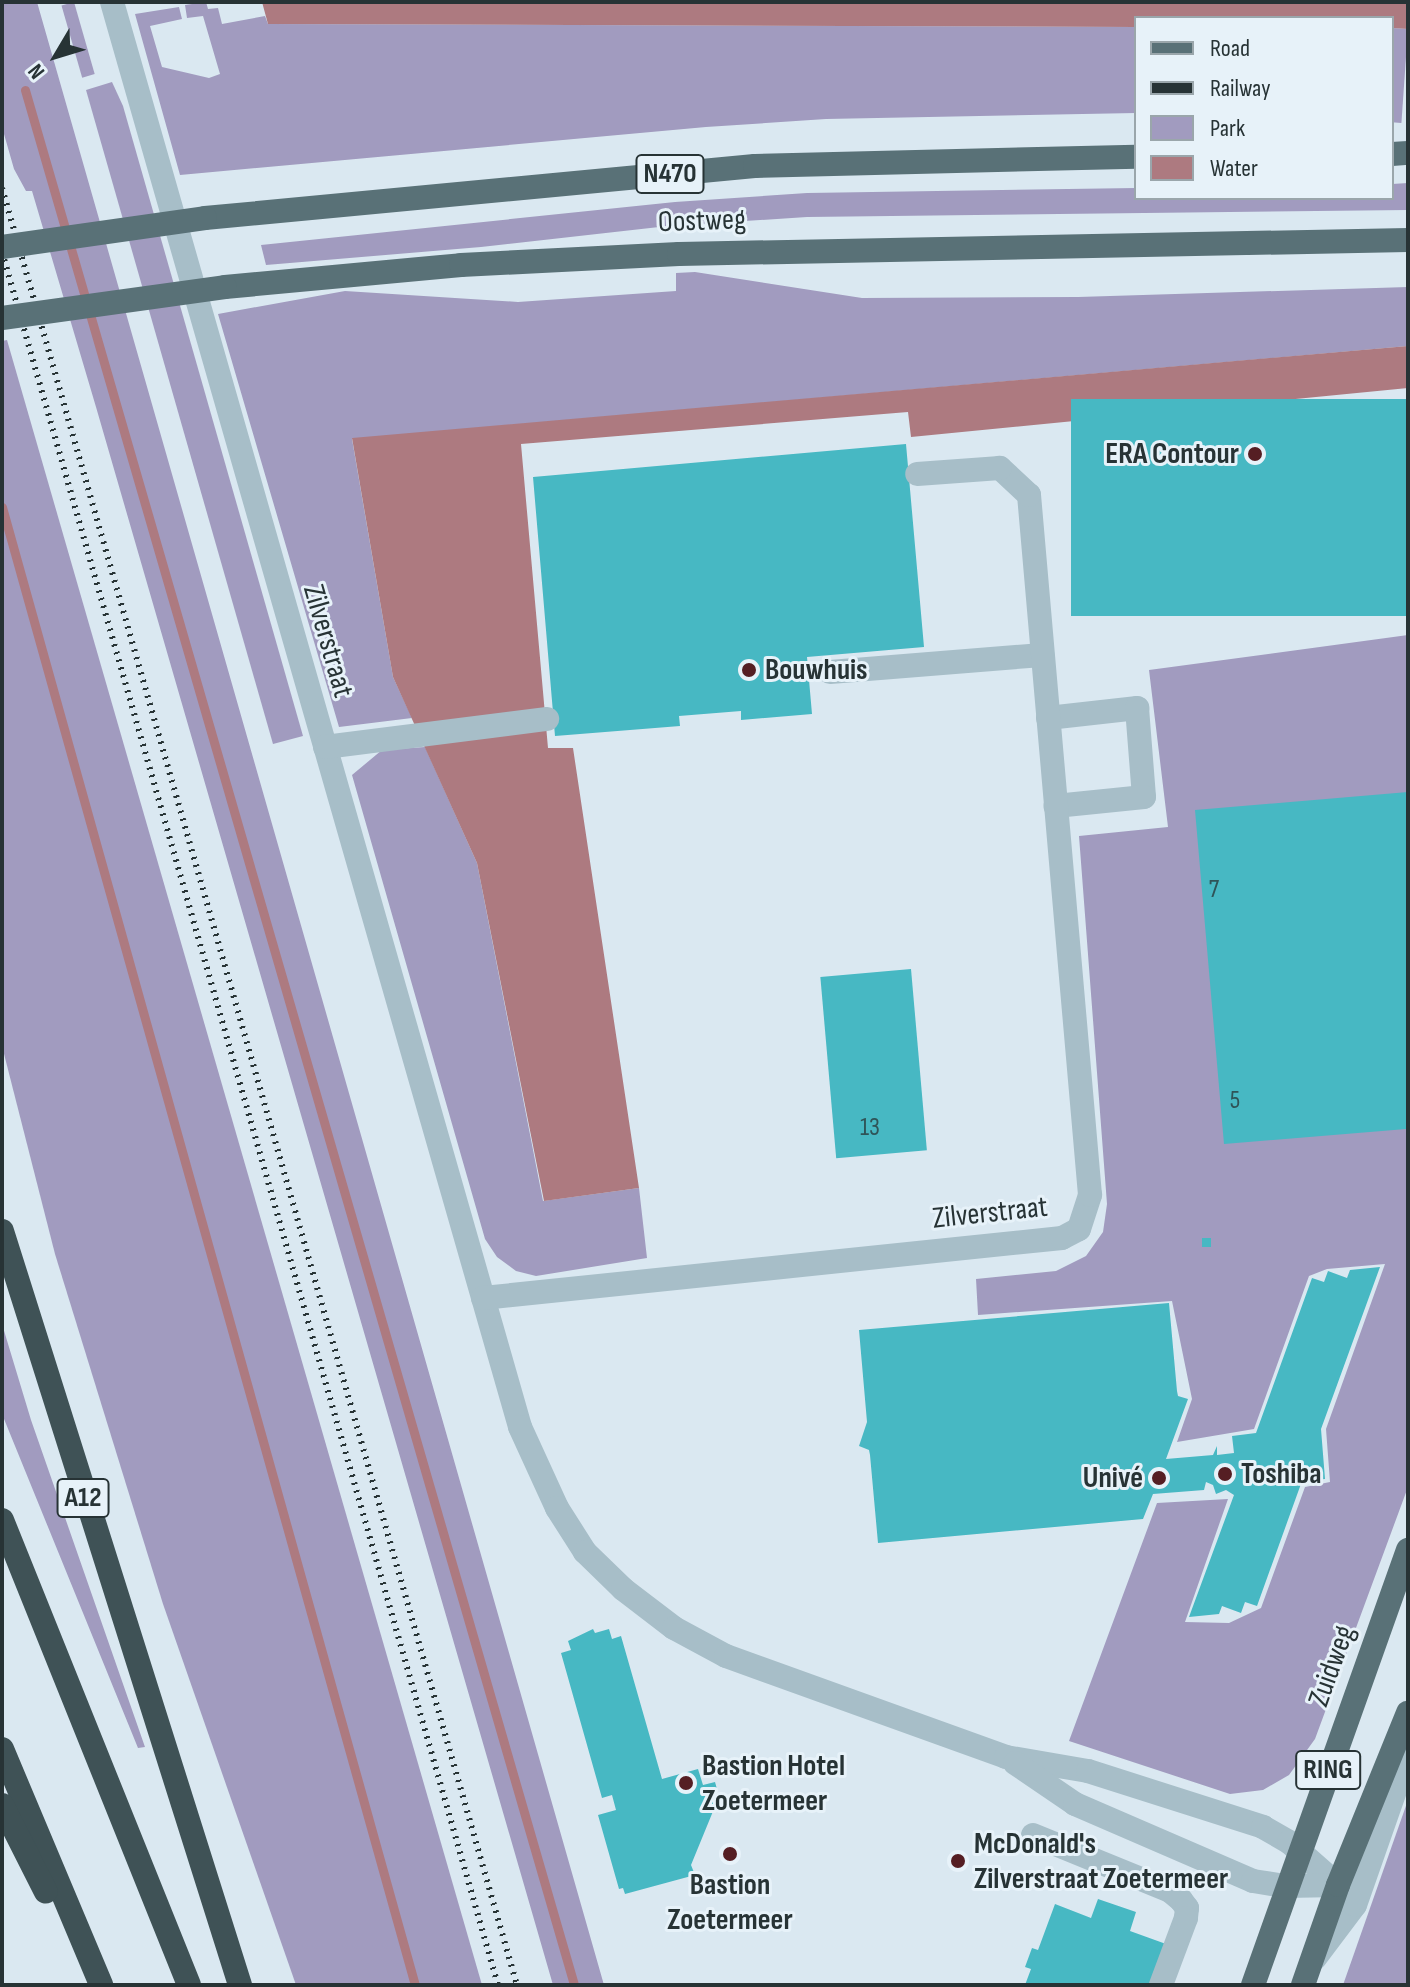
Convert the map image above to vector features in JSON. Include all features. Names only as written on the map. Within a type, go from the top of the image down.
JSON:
[{"type":"highway","name":"A12","points":[[2,1231],[240,1985]]},
{"type":"highway","points":[[2,1520],[189,1985]]},
{"type":"highway","points":[[2,1749],[101,1985]]},
{"type":"highway","points":[[2,1805],[92,1985]]},
{"type":"main road","name":"Oostweg","points":[[2,247],[205,218],[755,166],[1134,157]]},
{"type":"main road","name":"Oostweg","points":[[2,318],[225,287],[447,266],[679,254],[1408,240]]},
{"type":"main road","name":"Zuidweg","points":[[1253,1985],[1408,1550]]},
{"type":"main road","name":"RING","points":[[1307,1974],[1338,1885],[1406,1718]]},
{"type":"street","name":"Zilverstraat","points":[[112,2],[520,1427],[552,1498],[585,1552],[623,1589],[674,1628],[726,1656],[1006,1757],[1088,1771],[1255,1824],[1299,1850],[1338,1885]]},
{"type":"street","name":"Zilverstraat","points":[[483,1298],[1062,1238],[1079,1229],[1090,1195],[1029,495],[1000,468],[917,474]]},
{"type":"street","points":[[830,672],[1042,655]]},
{"type":"street","points":[[1048,718],[1137,708],[1144,797],[1055,806]]},
{"type":"street","points":[[325,747],[547,719]]},
{"type":"street","points":[[1307,1974],[1355,1905],[1401,1774],[1406,1718]]},
{"type":"street","name":"Zilverstraat","points":[[1006,1757],[1075,1804],[1241,1877],[1286,1886],[1338,1885]]},
{"type":"street","points":[[1033,1835],[1170,1891],[1181,1900],[1187,1908],[1186,1918],[1161,1985]]},
{"type":"green space","points":[[2,2],[37,2],[604,1985],[553,1985],[32,191],[26,191],[14,169],[2,127]]},
{"type":"green space","points":[[74,2],[95,74],[82,78],[62,6]]},
{"type":"green space","points":[[206,2],[208,9],[218,8],[222,24],[265,16],[268,24],[1134,27],[1134,113],[826,119],[180,175],[135,14],[179,7],[182,19],[150,26],[162,67],[209,78],[220,74],[203,16],[187,18],[185,5]]},
{"type":"green space","points":[[1394,28],[1408,29],[1401,123],[1394,122]]},
{"type":"green space","points":[[112,82],[123,106],[303,736],[273,744],[86,90]]},
{"type":"green space","points":[[1408,183],[1408,210],[807,217],[668,226],[481,247],[266,265],[261,245],[675,202],[807,193],[1134,188],[1134,200],[1394,200],[1394,184]]},
{"type":"green space","points":[[695,272],[862,298],[1078,297],[1408,287],[1408,346],[352,439],[393,677],[412,718],[339,727],[218,314],[345,291],[518,302],[676,291],[676,273]]},
{"type":"green space","points":[[7,340],[482,1985],[296,1985],[163,1604],[55,1254],[2,1046],[2,341]]},
{"type":"green space","points":[[1408,635],[1408,1487],[1315,1739],[1289,1775],[1263,1790],[1230,1794],[1069,1741],[1157,1503],[1228,1499],[1185,1622],[1229,1623],[1261,1608],[1305,1487],[1330,1482],[1326,1429],[1385,1264],[1327,1269],[1309,1276],[1254,1429],[1177,1442],[1192,1399],[1172,1301],[978,1315],[976,1279],[1056,1271],[1086,1256],[1103,1232],[1107,1204],[1079,836],[1168,827],[1149,670]]},
{"type":"green space","points":[[425,747],[477,863],[543,1201],[639,1188],[647,1258],[536,1276],[516,1271],[497,1257],[485,1239],[352,775],[382,750]]},
{"type":"green space","points":[[2,1324],[31,1420],[145,1747],[138,1748],[2,1414]]},
{"type":"green space","points":[[1408,1800],[1408,1985],[1343,1985]]},
{"type":"water","points":[[262,2],[1408,2],[1408,29],[1394,28],[1394,16],[1134,16],[1134,27],[268,24]]},
{"type":"water","points":[[1408,346],[1408,388],[911,437],[908,412],[521,444],[548,748],[573,748],[639,1188],[544,1201],[477,863],[393,677],[352,438]]},
{"type":"building","points":[[1071,399],[1408,399],[1408,616],[1071,616]]},
{"type":"building","points":[[906,444],[924,647],[807,657],[812,714],[741,720],[741,711],[679,716],[680,726],[555,736],[533,477]]},
{"type":"building","points":[[1408,792],[1406,1129],[1224,1144],[1195,810]]},
{"type":"building","points":[[911,969],[927,1150],[836,1158],[820,977]]},
{"type":"building","points":[[1202,1238],[1211,1238],[1211,1247],[1202,1247]]},
{"type":"building","points":[[1380,1267],[1321,1429],[1325,1479],[1302,1481],[1257,1606],[1245,1602],[1241,1613],[1222,1606],[1219,1614],[1189,1617],[1234,1495],[1226,1490],[1216,1494],[1213,1485],[1206,1482],[1204,1490],[1153,1494],[1143,1519],[878,1543],[870,1455],[869,1450],[859,1446],[867,1422],[859,1330],[1169,1303],[1177,1391],[1178,1396],[1188,1399],[1166,1459],[1213,1455],[1217,1446],[1217,1455],[1234,1453],[1232,1436],[1256,1433],[1312,1278],[1324,1282],[1328,1271],[1347,1278],[1350,1270]]},
{"type":"building","points":[[593,1629],[595,1633],[609,1629],[612,1639],[621,1636],[662,1779],[698,1769],[703,1785],[715,1782],[717,1789],[716,1804],[691,1865],[695,1875],[625,1894],[623,1888],[619,1889],[598,1815],[616,1810],[612,1795],[602,1798],[561,1653],[571,1650],[568,1641]]},
{"type":"building","points":[[1098,1899],[1136,1912],[1130,1931],[1166,1944],[1157,1985],[1025,1985],[1031,1969],[1025,1967],[1032,1948],[1038,1950],[1055,1904],[1091,1918]]},
{"type":"waterway","points":[[25,90],[574,1985]]},
{"type":"waterway","points":[[2,507],[415,1985]]},
{"type":"railway","points":[[2,188],[517,1985]]},
{"type":"railway","points":[[2,252],[498,1985]]},
{"type":"place","name":"ERA Contour","points":[[1255,454]]},
{"type":"place","name":"Bouwhuis","points":[[749,670]]},
{"type":"place","name":"Toshiba","points":[[1225,1474]]},
{"type":"place","name":"Univé","points":[[1159,1478]]},
{"type":"place","name":"Bastion Hotel Zoetermeer","points":[[686,1783]]},
{"type":"place","name":"Bastion Zoetermeer","points":[[730,1854]]},
{"type":"place","name":"McDonald's Zilverstraat Zoetermeer","points":[[958,1861]]}]
